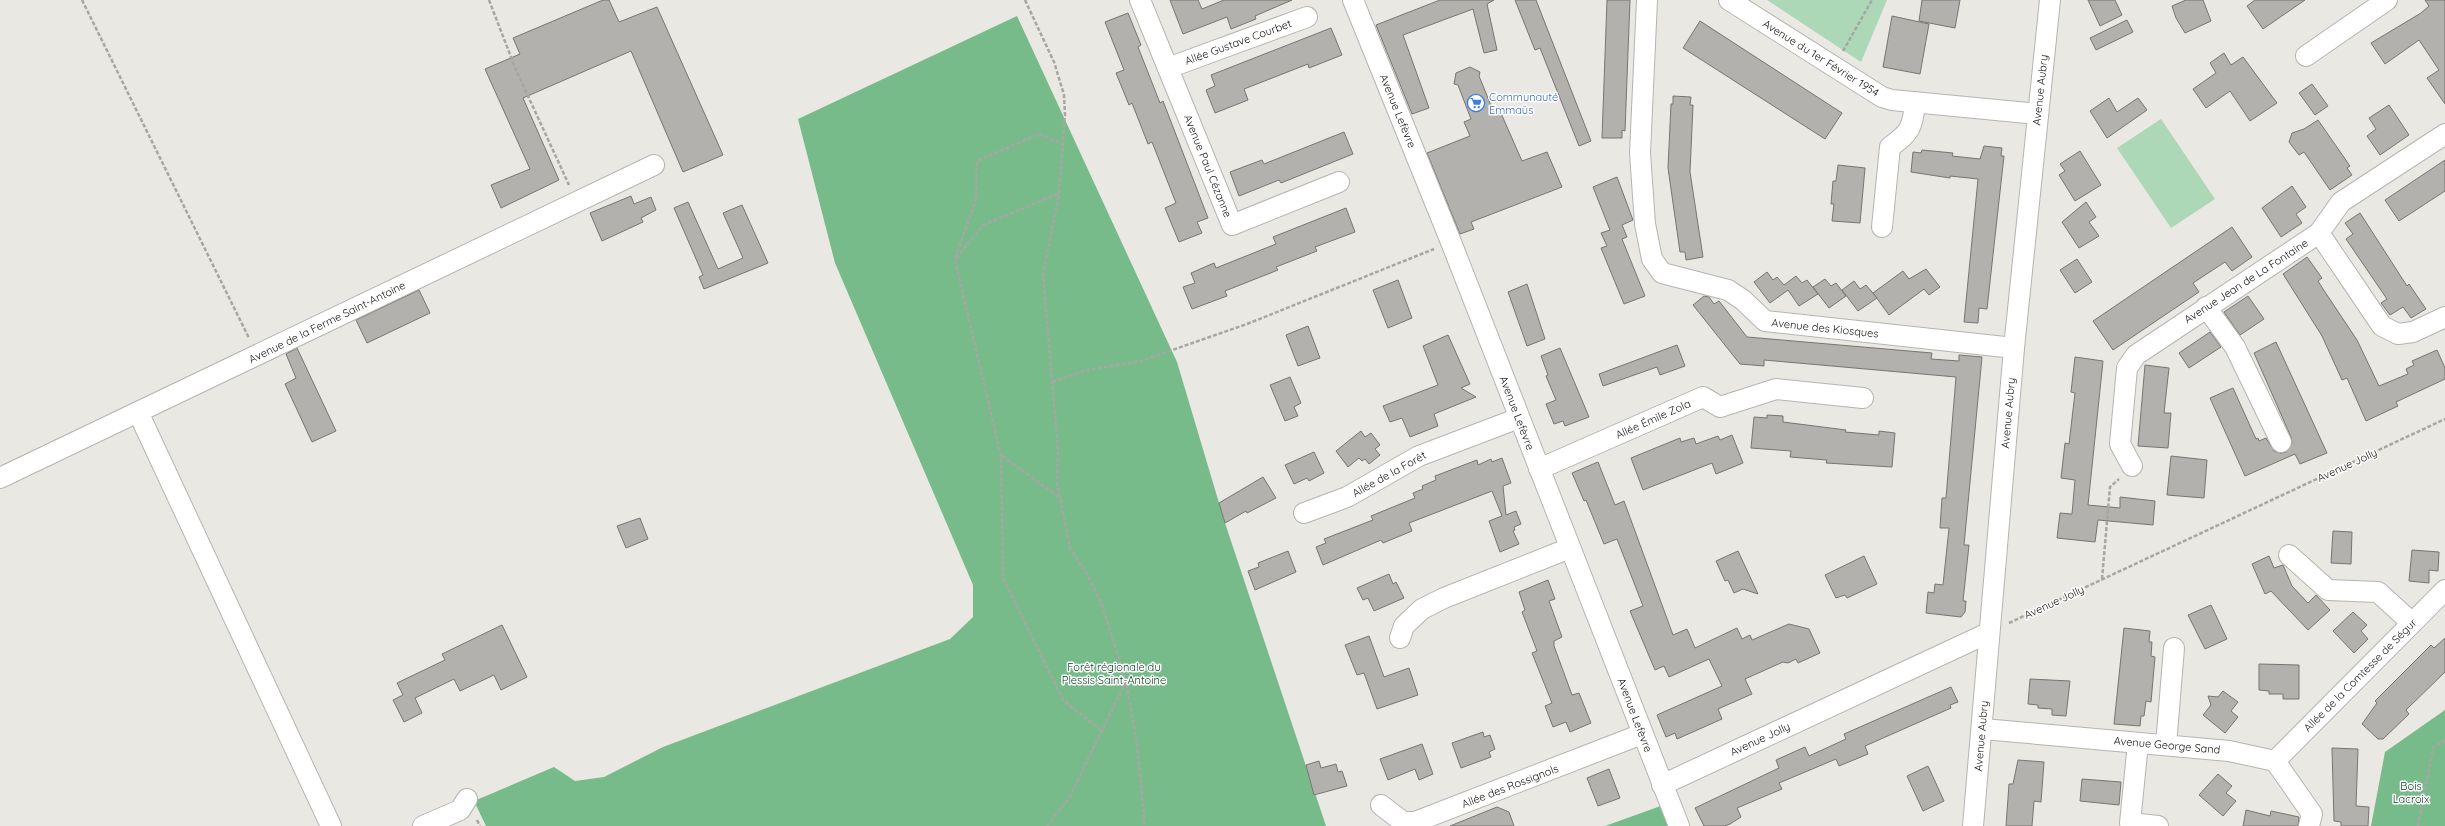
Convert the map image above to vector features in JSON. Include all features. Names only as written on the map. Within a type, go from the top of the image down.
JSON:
[{"type":"street","name":"Avenue Paul Cézanne","points":[[1140,0],[1232,225],[1339,182]]},
{"type":"street","name":"Avenue Lefèvre","points":[[1353,0],[1451,242],[1679,826]]},
{"type":"street","name":"Avenue des Kiosques","points":[[1646,0],[1640,153],[1645,224],[1652,259],[1662,273],[1728,290],[1743,300],[1765,321],[2014,348]]},
{"type":"street","name":"Avenue du 1er Février 1954","points":[[1729,0],[1882,97],[1915,102],[2038,114]]},
{"type":"street","name":"Avenue Aubry","points":[[1973,826],[1982,729],[1988,633],[2014,348],[2050,0]]},
{"type":"street","points":[[2306,56],[2387,0]]},
{"type":"street","name":"Allée Gustave Courbet","points":[[1168,68],[1307,16]]},
{"type":"street","points":[[1882,228],[1890,147],[1906,136],[1913,123],[1915,102]]},
{"type":"street","name":"Avenue Jean de La Fontaine","points":[[2132,466],[2120,444],[2127,368],[2136,355],[2319,233],[2341,202],[2445,134]]},
{"type":"street","name":"Avenue de la Ferme Saint-Antoine","points":[[0,478],[654,165]]},
{"type":"street","points":[[2319,233],[2382,326],[2398,334],[2413,332],[2445,318]]},
{"type":"street","points":[[2206,307],[2235,347],[2281,442]]},
{"type":"street","name":"Allée Émile Zola","points":[[1539,469],[1703,397],[1720,407],[1776,389],[1863,398]]},
{"type":"street","points":[[138,412],[332,826]]},
{"type":"street","name":"Allée de la Forêt","points":[[1304,514],[1347,497],[1419,456],[1519,418]]},
{"type":"street","points":[[1400,638],[1404,626],[1422,609],[1570,548]]},
{"type":"street","points":[[2289,555],[2328,590],[2378,592],[2412,623]]},
{"type":"street","name":"Allée de la Comtesse de Ségur","points":[[2275,761],[2445,590]]},
{"type":"street","name":"Avenue Jolly","points":[[1662,785],[1988,633]]},
{"type":"street","points":[[2166,745],[2174,648]]},
{"type":"street","name":"Avenue George Sand","points":[[1982,729],[2229,751],[2275,761]]},
{"type":"street","name":"Allée des Rossignols","points":[[1381,805],[1403,822],[1415,822],[1642,734]]},
{"type":"street","points":[[2138,743],[2130,823],[2158,826]]},
{"type":"street","points":[[2275,761],[2312,814],[2309,826]]},
{"type":"street","points":[[423,826],[460,810],[467,799]]},
{"type":"path","points":[[82,0],[258,355]]},
{"type":"path","points":[[489,0],[516,70],[577,202]]},
{"type":"path","points":[[1025,0],[1054,62],[1064,95],[1064,145],[1059,194],[1043,275],[1060,497],[1070,548],[1088,576],[1102,605],[1126,681],[1137,743],[1145,826]]},
{"type":"path","points":[[1834,67],[1872,0]]},
{"type":"path","points":[[1064,145],[1038,134],[977,161],[976,200],[955,260],[1001,456],[1004,578],[1062,700],[1102,731]]},
{"type":"path","points":[[955,260],[983,225],[1059,194]]},
{"type":"path","points":[[1052,382],[1087,370],[1141,361],[1185,346],[1247,324],[1451,242]]},
{"type":"path","name":"Avenue Jolly","points":[[1988,633],[2445,419]]},
{"type":"path","points":[[1001,456],[1060,497]]},
{"type":"path","points":[[2102,580],[2110,487],[2132,466]]},
{"type":"path","points":[[1047,826],[1069,798],[1126,681]]},
{"type":"path","points":[[2418,826],[2433,748],[2445,740]]},
{"type":"green space","points":[[1767,0],[1887,0],[1861,62]]},
{"type":"green space","name":"Forêt régionale du Plessis Saint-Antoine","points":[[1017,16],[1177,362],[1225,523],[1326,826],[486,826],[474,801],[554,767],[575,781],[604,777],[663,747],[950,639],[973,617],[973,585],[835,263],[798,119]]},
{"type":"green space","points":[[2161,119],[2215,199],[2171,228],[2117,148]]},
{"type":"green space","name":"Bois Lacroix","points":[[2445,710],[2445,826],[2371,826],[2385,752]]},
{"type":"green space","points":[[1669,803],[1678,826],[1605,826]]},
{"type":"building","points":[[603,0],[609,0],[619,22],[657,7],[723,155],[683,172],[631,51],[523,98],[559,180],[501,208],[491,185],[530,169],[485,69],[520,54],[513,38]]},
{"type":"building","points":[[1170,0],[1198,0],[1202,9],[1224,0],[1292,0],[1255,16],[1256,19],[1231,29],[1227,17],[1183,34]]},
{"type":"building","points":[[1440,0],[1494,0],[1487,4],[1497,50],[1484,53],[1473,9],[1403,35],[1429,108],[1412,114],[1376,25]]},
{"type":"building","points":[[1515,0],[1536,0],[1591,141],[1579,146],[1540,48],[1535,50]]},
{"type":"building","points":[[1607,0],[1630,0],[1625,131],[1622,130],[1622,138],[1602,138]]},
{"type":"building","points":[[1922,0],[1960,0],[1955,28],[1919,21]]},
{"type":"building","points":[[2088,0],[2115,0],[2122,15],[2100,26]]},
{"type":"building","points":[[2186,0],[2203,0],[2211,21],[2185,33],[2176,18],[2172,6]]},
{"type":"building","points":[[2255,0],[2305,0],[2263,29],[2247,6]]},
{"type":"building","points":[[2425,0],[2445,0],[2445,104],[2427,78],[2439,70],[2419,40],[2385,64],[2371,43],[2421,13],[2429,6]]},
{"type":"building","points":[[1128,13],[1141,45],[1138,47],[1160,103],[1163,101],[1208,218],[1197,222],[1202,233],[1179,242],[1165,208],[1176,203],[1152,142],[1148,144],[1132,103],[1129,105],[1116,73],[1124,70],[1105,22]]},
{"type":"building","points":[[1892,16],[1929,24],[1920,74],[1883,67]]},
{"type":"building","points":[[2127,20],[2133,32],[2096,50],[2090,38]]},
{"type":"building","points":[[1700,21],[1842,113],[1825,139],[1683,48]]},
{"type":"building","points":[[1331,28],[1342,55],[1309,68],[1308,64],[1244,89],[1248,100],[1215,113],[1206,90],[1215,86],[1211,75]]},
{"type":"building","points":[[2224,53],[2231,65],[2243,57],[2277,103],[2250,121],[2230,91],[2206,108],[2193,89],[2216,73],[2210,63]]},
{"type":"building","points":[[1470,67],[1480,72],[1479,76],[1494,113],[1500,111],[1522,161],[1547,152],[1562,187],[1471,222],[1474,229],[1460,234],[1427,153],[1470,136],[1464,122],[1471,119],[1458,85],[1454,84],[1456,73]]},
{"type":"building","points":[[2312,84],[2328,106],[2315,115],[2299,93]]},
{"type":"building","points":[[1673,96],[1691,97],[1690,105],[1693,105],[1690,172],[1703,257],[1686,260],[1685,252],[1680,252],[1668,168],[1671,104],[1673,104]]},
{"type":"building","points":[[2109,98],[2117,112],[2138,98],[2147,110],[2107,138],[2090,111]]},
{"type":"building","points":[[2389,105],[2409,135],[2380,155],[2367,136],[2376,129],[2369,118]]},
{"type":"building","points":[[2318,120],[2350,166],[2347,168],[2352,175],[2330,190],[2304,152],[2299,155],[2289,142],[2292,133],[2304,129]]},
{"type":"building","points":[[1344,132],[1353,154],[1281,183],[1279,180],[1239,196],[1230,172],[1262,160],[1264,164]]},
{"type":"building","points":[[1984,146],[2002,148],[2001,156],[2004,156],[1987,309],[1979,308],[1978,323],[1964,322],[1978,179],[1950,176],[1950,178],[1911,172],[1913,152],[1921,153],[1922,150],[1953,153],[1952,156],[1980,159]]},
{"type":"building","points":[[2080,151],[2101,185],[2075,201],[2059,175],[2065,171],[2060,164]]},
{"type":"building","points":[[2445,160],[2445,191],[2399,221],[2385,200]]},
{"type":"building","points":[[1838,165],[1865,168],[1860,223],[1832,221],[1834,204],[1831,204],[1833,181],[1836,181]]},
{"type":"building","points":[[1617,177],[1633,220],[1622,225],[1627,237],[1622,239],[1645,296],[1624,304],[1601,248],[1607,246],[1601,233],[1610,230],[1593,187]]},
{"type":"building","points":[[2292,186],[2306,207],[2296,214],[2302,223],[2281,237],[2262,208]]},
{"type":"building","points":[[631,196],[634,204],[651,197],[656,210],[641,218],[643,222],[602,241],[590,213]]},
{"type":"building","points":[[688,202],[718,269],[743,258],[723,213],[742,205],[768,263],[704,289],[699,277],[703,275],[674,208]]},
{"type":"building","points":[[2086,202],[2096,217],[2089,222],[2099,236],[2079,248],[2062,222]]},
{"type":"building","points":[[1346,208],[1355,232],[1315,247],[1317,251],[1276,267],[1278,270],[1225,291],[1227,296],[1192,309],[1183,287],[1195,283],[1191,273],[1214,263],[1216,268],[1276,244],[1273,237]]},
{"type":"building","points":[[2360,213],[2407,286],[2409,284],[2426,309],[2411,318],[2403,307],[2390,315],[2381,303],[2387,299],[2346,239],[2353,234],[2345,223]]},
{"type":"building","points":[[2232,227],[2252,257],[2232,271],[2225,262],[2193,283],[2199,292],[2113,350],[2093,321]]},
{"type":"building","points":[[2307,257],[2322,278],[2318,281],[2357,340],[2379,386],[2408,374],[2406,369],[2414,365],[2412,361],[2437,350],[2445,368],[2445,379],[2396,402],[2398,406],[2366,421],[2347,378],[2342,380],[2322,336],[2283,274]]},
{"type":"building","points":[[2077,259],[2092,282],[2075,293],[2060,270]]},
{"type":"building","points":[[1926,269],[1940,287],[1929,295],[1924,289],[1889,315],[1873,293],[1903,271],[1909,279]]},
{"type":"building","points":[[1767,272],[1773,280],[1777,277],[1784,285],[1796,276],[1802,283],[1807,280],[1818,294],[1799,306],[1788,290],[1770,303],[1754,282]]},
{"type":"building","points":[[1825,279],[1831,286],[1836,283],[1846,296],[1829,308],[1813,287]]},
{"type":"building","points":[[1398,280],[1412,318],[1388,328],[1373,290]]},
{"type":"building","points":[[1854,281],[1860,289],[1866,285],[1877,298],[1858,311],[1842,290]]},
{"type":"building","points":[[1527,284],[1545,339],[1527,346],[1508,292]]},
{"type":"building","points":[[419,290],[430,313],[367,343],[356,320]]},
{"type":"building","points":[[1704,296],[1709,297],[1714,304],[1719,301],[1747,337],[1932,353],[1931,359],[1959,361],[1959,355],[1982,357],[1964,545],[1969,545],[1963,601],[1966,601],[1965,612],[1961,617],[1926,613],[1928,592],[1934,593],[1935,584],[1943,585],[1949,528],[1940,528],[1942,498],[1946,498],[1956,377],[1764,360],[1764,366],[1740,364],[1693,305]]},
{"type":"building","points":[[2248,296],[2264,319],[2240,335],[2224,312]]},
{"type":"building","points":[[1308,326],[1320,358],[1298,366],[1286,335]]},
{"type":"building","points":[[2210,332],[2221,347],[2189,368],[2179,353]]},
{"type":"building","points":[[1448,335],[1470,384],[1461,388],[1476,397],[1434,414],[1438,426],[1410,437],[1402,418],[1390,422],[1383,406],[1438,385],[1423,346]]},
{"type":"building","points":[[2276,342],[2327,453],[2300,464],[2295,454],[2245,476],[2210,398],[2233,388],[2256,439],[2258,438],[2259,441],[2266,438],[2274,451],[2281,453],[2286,452],[2292,443],[2291,437],[2254,353]]},
{"type":"building","points":[[1677,345],[1685,366],[1660,375],[1657,367],[1603,386],[1599,374]]},
{"type":"building","points":[[297,348],[336,431],[312,442],[285,384],[296,378],[286,354]]},
{"type":"building","points":[[1560,348],[1589,417],[1565,426],[1563,421],[1554,424],[1546,404],[1556,400],[1546,376],[1548,375],[1541,356]]},
{"type":"building","points":[[2075,357],[2103,361],[2088,505],[2120,508],[2120,497],[2155,501],[2153,525],[2098,520],[2095,542],[2057,538],[2060,513],[2072,514],[2075,480],[2061,478],[2065,443],[2069,444],[2075,393],[2071,392]]},
{"type":"building","points":[[2145,365],[2169,368],[2164,413],[2171,413],[2168,448],[2138,446]]},
{"type":"building","points":[[1290,377],[1301,403],[1294,407],[1298,416],[1285,421],[1270,385]]},
{"type":"building","points":[[1767,415],[1783,416],[1783,422],[1846,430],[1845,432],[1879,435],[1879,431],[1895,433],[1892,467],[1826,463],[1827,460],[1790,457],[1791,451],[1751,448],[1754,417],[1767,418]]},
{"type":"building","points":[[1361,431],[1365,437],[1371,433],[1380,445],[1375,449],[1380,455],[1369,464],[1365,459],[1362,461],[1359,458],[1348,467],[1336,451]]},
{"type":"building","points":[[1732,435],[1743,463],[1716,474],[1712,463],[1643,490],[1631,458],[1680,438],[1681,442],[1694,438],[1696,444],[1718,436],[1720,440]]},
{"type":"building","points":[[1314,452],[1324,473],[1309,481],[1307,478],[1294,484],[1285,465]]},
{"type":"building","points":[[2171,456],[2207,460],[2204,498],[2167,495]]},
{"type":"building","points":[[1502,458],[1511,483],[1503,486],[1506,515],[1516,511],[1521,524],[1514,527],[1515,530],[1513,531],[1519,544],[1500,552],[1489,521],[1502,516],[1492,491],[1409,523],[1412,531],[1383,543],[1381,540],[1323,565],[1316,547],[1326,543],[1324,539],[1373,520],[1371,516],[1415,498],[1413,493],[1423,489],[1422,486],[1436,480],[1435,476],[1477,460],[1478,465],[1491,459],[1492,462]]},
{"type":"building","points":[[1598,462],[1615,505],[1624,501],[1673,635],[1687,629],[1695,648],[1737,628],[1742,639],[1750,635],[1752,640],[1789,624],[1809,629],[1820,653],[1798,663],[1796,659],[1788,663],[1783,662],[1745,679],[1752,694],[1718,709],[1722,719],[1677,739],[1675,733],[1666,737],[1657,715],[1722,686],[1709,659],[1669,677],[1664,666],[1655,670],[1630,611],[1643,606],[1617,539],[1604,544],[1586,500],[1584,501],[1572,473]]},
{"type":"building","points":[[1263,477],[1276,498],[1247,513],[1246,511],[1225,523],[1219,503]]},
{"type":"building","points":[[640,518],[648,539],[626,548],[617,526]]},
{"type":"building","points":[[2333,531],[2352,532],[2351,564],[2331,563]]},
{"type":"building","points":[[2412,550],[2439,552],[2438,571],[2429,570],[2429,583],[2409,581]]},
{"type":"building","points":[[1288,551],[1296,572],[1255,590],[1248,571],[1259,567],[1258,563]]},
{"type":"building","points":[[1738,551],[1758,594],[1743,589],[1734,593],[1728,580],[1725,581],[1716,561]]},
{"type":"building","points":[[1864,556],[1877,584],[1847,598],[1845,595],[1836,598],[1825,575]]},
{"type":"building","points":[[2269,556],[2274,568],[2283,565],[2292,586],[2308,603],[2316,595],[2330,610],[2308,630],[2271,591],[2265,594],[2252,564]]},
{"type":"building","points":[[1389,574],[1393,584],[1396,582],[1404,598],[1374,611],[1368,598],[1363,600],[1357,588]]},
{"type":"building","points":[[1548,580],[1555,599],[1549,601],[1562,637],[1554,641],[1554,646],[1572,695],[1579,693],[1591,723],[1570,732],[1566,722],[1553,727],[1545,706],[1552,703],[1532,653],[1537,651],[1522,612],[1525,610],[1519,592]]},
{"type":"building","points":[[2211,605],[2227,639],[2205,649],[2188,615]]},
{"type":"building","points":[[2353,612],[2367,625],[2361,631],[2368,639],[2354,653],[2333,631]]},
{"type":"building","points":[[502,625],[527,677],[501,690],[494,675],[460,691],[454,679],[415,698],[422,713],[404,722],[393,700],[403,695],[397,683],[445,660],[442,654]]},
{"type":"building","points":[[2124,628],[2150,631],[2149,642],[2152,642],[2151,656],[2155,657],[2151,702],[2146,701],[2144,716],[2141,716],[2140,726],[2114,724]]},
{"type":"building","points":[[1369,636],[1384,677],[1409,668],[1418,695],[1377,709],[1364,673],[1357,675],[1345,645]]},
{"type":"building","points":[[2445,638],[2445,672],[2406,710],[2409,714],[2383,739],[2378,739],[2362,724],[2377,703],[2375,701],[2431,645],[2434,648]]},
{"type":"building","points":[[2259,664],[2299,665],[2299,699],[2283,699],[2283,694],[2269,694],[2269,691],[2259,690]]},
{"type":"building","points":[[2030,679],[2070,681],[2066,716],[2052,715],[2052,709],[2038,708],[2038,705],[2028,704]]},
{"type":"building","points":[[1951,687],[1958,702],[1950,705],[1951,708],[1865,746],[1868,754],[1839,766],[1836,759],[1779,783],[1782,789],[1737,808],[1741,817],[1730,824],[1724,826],[1704,826],[1695,808],[1779,768],[1776,760],[1805,747],[1809,756],[1846,739],[1844,734]]},
{"type":"building","points":[[2223,691],[2238,702],[2231,711],[2238,717],[2225,733],[2203,715],[2211,705],[2208,696],[2218,697]]},
{"type":"building","points":[[1483,732],[1484,737],[1490,735],[1495,749],[1489,752],[1491,757],[1461,768],[1452,743]]},
{"type":"building","points":[[1422,744],[1433,774],[1419,780],[1415,769],[1388,780],[1380,759]]},
{"type":"building","points":[[2332,748],[2358,749],[2356,806],[2369,807],[2368,826],[2341,826],[2341,822],[2334,821]]},
{"type":"building","points":[[2018,760],[2044,762],[2041,802],[2034,801],[2032,826],[2006,826],[2009,784],[2013,784]]},
{"type":"building","points":[[1319,761],[1321,768],[1336,764],[1338,772],[1342,771],[1347,786],[1314,795],[1306,765]]},
{"type":"building","points":[[1928,766],[1944,801],[1923,811],[1907,776]]},
{"type":"building","points":[[1609,769],[1620,798],[1598,806],[1587,778]]},
{"type":"building","points":[[2218,774],[2232,786],[2226,793],[2236,801],[2223,816],[2199,795]]},
{"type":"building","points":[[2082,779],[2121,782],[2119,805],[2080,801]]},
{"type":"building","points":[[1497,807],[1509,812],[1514,826],[1450,826]]},
{"type":"building","points":[[2246,810],[2270,816],[2271,811],[2299,817],[2298,826],[2243,826]]},
{"type":"place","name":"Communauté Emmaüs","points":[[1476,103]]}]
